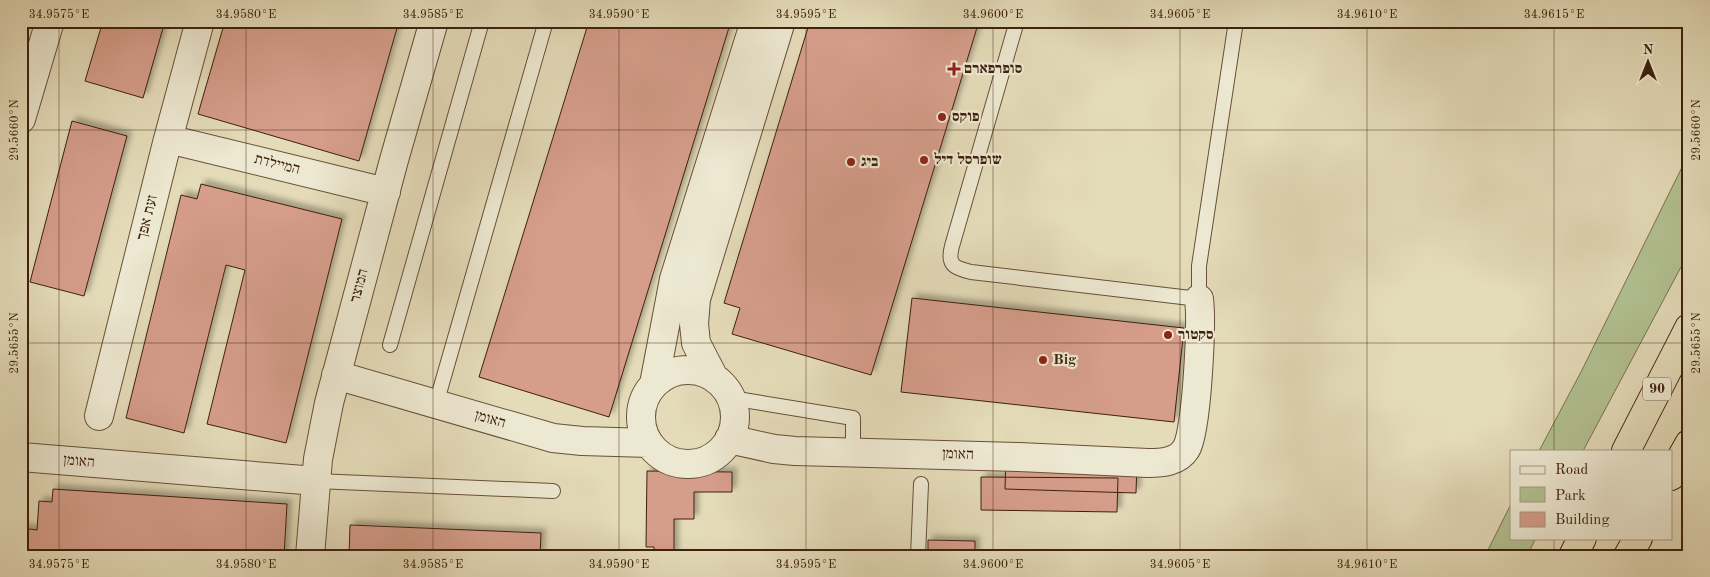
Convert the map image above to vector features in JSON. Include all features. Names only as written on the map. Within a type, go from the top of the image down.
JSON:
[{"type":"highway","name":"90","points":[[1627,450],[1689,328]]},
{"type":"highway","points":[[1672,474],[1689,444]]},
{"type":"highway","points":[[1573,556],[1581,540]]},
{"type":"highway","points":[[1628,556],[1637,540]]},
{"type":"street","points":[[21,119],[31,51],[50,21]]},
{"type":"street","name":"זעת אפך","points":[[98,416],[200,21]]},
{"type":"street","name":"המוצר","points":[[310,556],[316,481],[325,422],[336,375],[434,21]]},
{"type":"street","points":[[654,384],[674,279],[755,21]]},
{"type":"street","points":[[722,388],[697,371],[669,373],[654,384],[644,398],[640,416],[644,435],[654,450],[669,460],[697,463],[721,450],[734,426],[734,416],[722,388],[696,343],[694,324],[696,299],[781,21]]},
{"type":"street","name":"המיילדת","points":[[168,139],[386,192]]},
{"type":"street","name":"האומן","points":[[728,439],[785,450],[1158,463],[1174,459],[1186,450],[1192,434],[1200,333],[1199,299]]},
{"type":"street","name":"האומן","points":[[336,375],[552,438],[649,443]]},
{"type":"street","name":"האומן","points":[[21,457],[316,481]]},
{"type":"lane","points":[[390,346],[482,21]]},
{"type":"lane","points":[[436,404],[546,21]]},
{"type":"lane","points":[[1017,21],[952,246],[950,260],[953,265],[971,272],[1199,299],[1199,266],[1236,21]]},
{"type":"lane","points":[[722,388],[853,418],[853,452]]},
{"type":"lane","points":[[316,481],[553,491]]},
{"type":"lane","points":[[918,556],[921,484]]},
{"type":"green space","points":[[1689,153],[1689,252],[1584,450],[1540,450],[1582,370]]},
{"type":"green space","points":[[1510,506],[1510,540],[1535,540],[1527,556],[1485,556]]},
{"type":"building","points":[[103,21],[165,21],[143,98],[85,81]]},
{"type":"building","points":[[225,21],[399,21],[359,161],[198,114]]},
{"type":"building","points":[[589,21],[731,21],[609,417],[479,377]]},
{"type":"building","name":"ביג","points":[[810,21],[979,21],[871,375],[732,334],[740,308],[724,303]]},
{"type":"building","points":[[72,121],[127,136],[84,296],[30,282]]},
{"type":"building","points":[[201,184],[342,219],[286,443],[207,424],[245,270],[226,265],[184,433],[126,418],[181,195],[197,199]]},
{"type":"building","name":"Big","points":[[912,298],[1184,328],[1174,422],[901,392]]},
{"type":"building","points":[[1006,457],[1137,463],[1136,493],[1005,489]]},
{"type":"building","points":[[647,471],[732,472],[732,492],[694,492],[694,519],[674,519],[674,556],[654,556],[654,547],[646,547]]},
{"type":"building","points":[[981,477],[1118,478],[1117,512],[981,510]]},
{"type":"building","points":[[53,489],[287,504],[284,556],[21,556],[21,528],[37,530],[39,501],[52,502]]},
{"type":"building","points":[[350,525],[541,533],[540,556],[349,556]]},
{"type":"building","points":[[928,540],[975,541],[975,556],[928,556]]},
{"type":"place","name":"סופרפארם","points":[[954,69]]},
{"type":"place","name":"פוקס","points":[[942,117]]},
{"type":"place","name":"שופרסל דיל","points":[[924,160]]},
{"type":"place","name":"ביג","points":[[851,162]]},
{"type":"place","name":"סקטור","points":[[1168,335]]},
{"type":"place","name":"Big","points":[[1043,360]]}]
